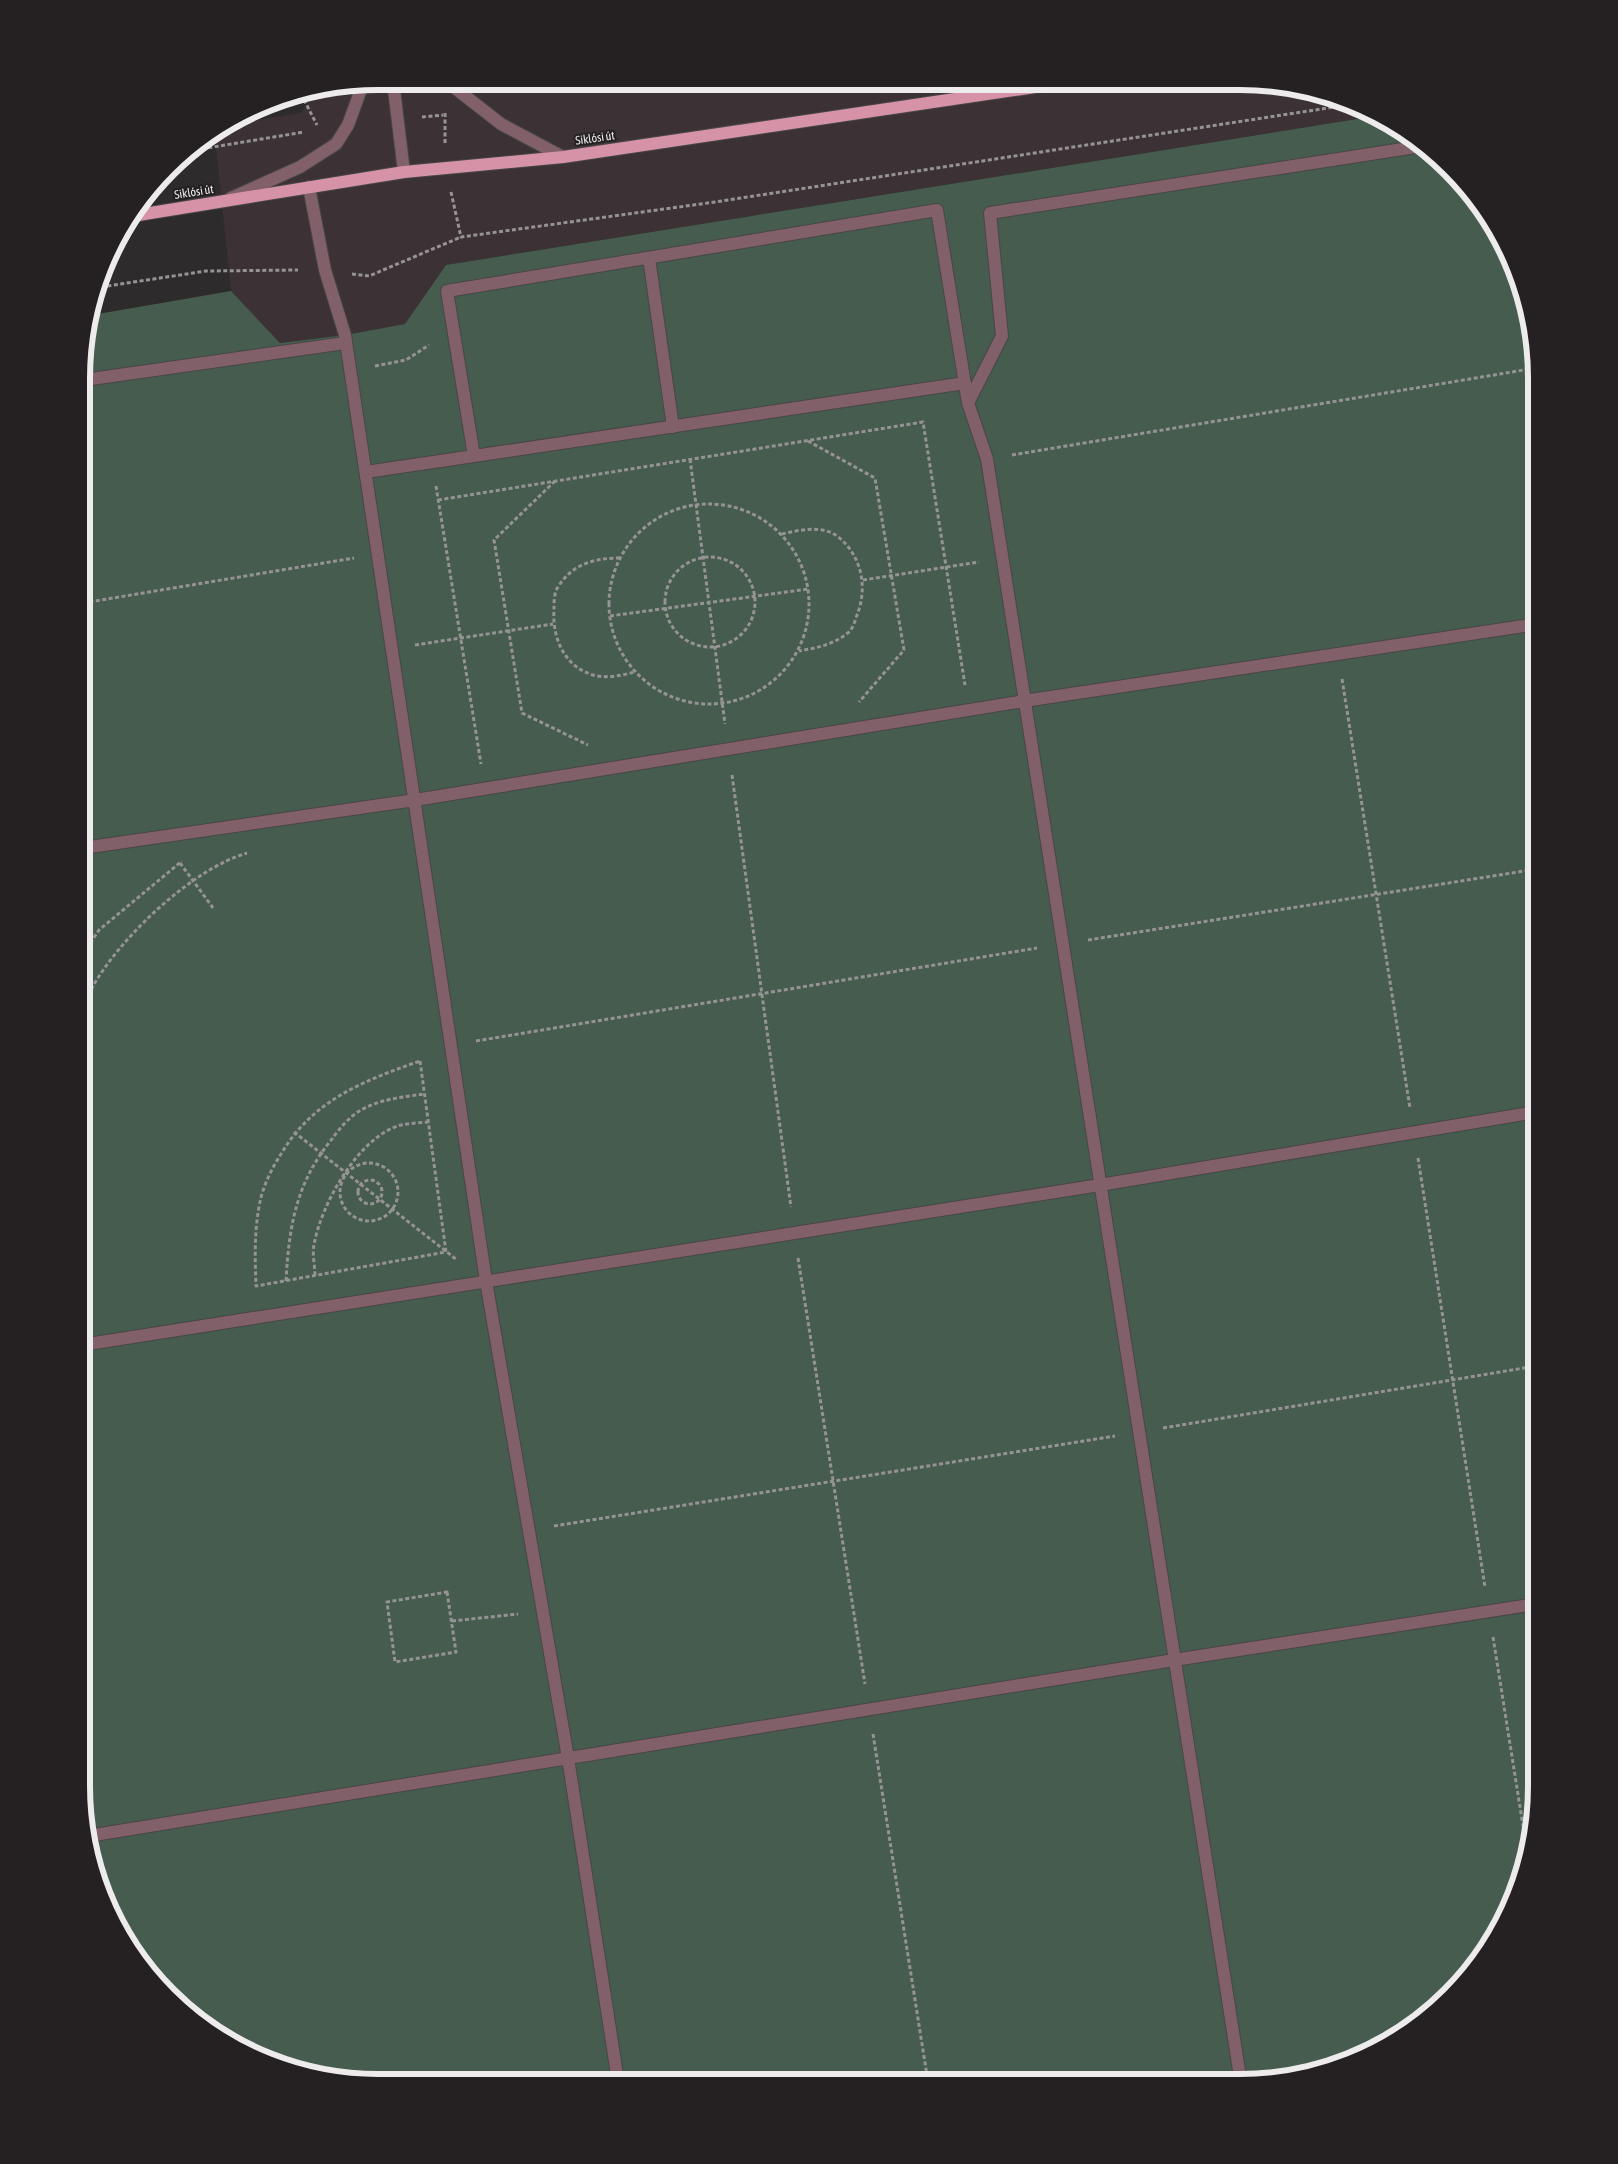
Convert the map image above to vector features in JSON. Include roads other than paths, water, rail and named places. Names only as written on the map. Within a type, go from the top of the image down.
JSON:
[{"type":"main road","name":"Siklósi út","points":[[140,215],[404,172],[446,170],[563,157],[1015,90]]},
{"type":"street","points":[[394,90],[404,172]]},
{"type":"street","points":[[458,90],[502,124],[563,157]]},
{"type":"street","points":[[222,202],[300,167],[336,144],[348,125],[360,91]]},
{"type":"street","points":[[968,403],[1002,336],[990,213],[1413,147]]},
{"type":"street","points":[[310,187],[325,270],[345,343],[350,371],[486,1281],[568,1758],[617,2074]]},
{"type":"street","points":[[474,456],[447,291],[937,210],[968,403],[987,459],[1239,2074]]},
{"type":"street","points":[[648,258],[672,427]]},
{"type":"street","points":[[90,379],[345,343]]},
{"type":"street","points":[[366,472],[965,383]]},
{"type":"street","points":[[90,847],[415,800],[1024,701],[1528,625]]},
{"type":"street","points":[[90,1343],[1100,1185],[1528,1113]]},
{"type":"street","points":[[94,1835],[1174,1660],[1528,1605]]}]
